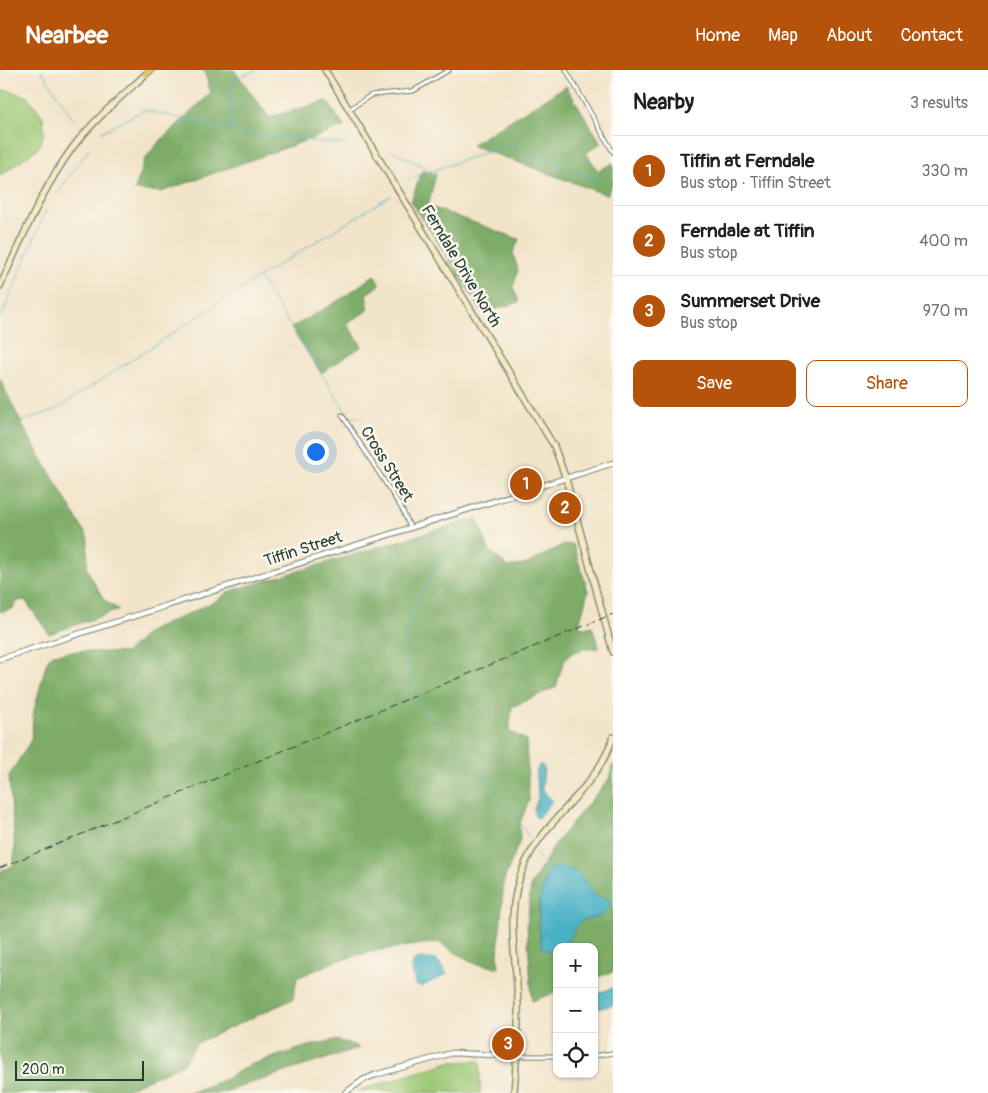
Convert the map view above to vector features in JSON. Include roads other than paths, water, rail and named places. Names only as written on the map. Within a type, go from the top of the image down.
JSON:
[{"type":"main road","name":"Ferndale Drive North","points":[[325,70],[554,446],[566,479],[613,652]]},
{"type":"main road","points":[[0,286],[36,210],[74,147],[107,110],[149,72]]},
{"type":"main road","points":[[514,1093],[518,999],[511,924],[515,890],[525,863],[540,840],[595,774],[613,737]]},
{"type":"street","points":[[350,109],[372,96],[384,92],[398,94],[413,91],[449,70]]},
{"type":"street","points":[[566,70],[613,152]]},
{"type":"street","name":"Cross Street","points":[[342,415],[402,509],[410,527]]},
{"type":"street","name":"Tiffin Street","points":[[0,659],[613,463]]},
{"type":"street","points":[[345,1093],[362,1080],[452,1053],[553,1056]]},
{"type":"street","points":[[598,1056],[613,1054]]},
{"type":"water","points":[[539,765],[542,765],[544,769],[542,789],[552,801],[538,818],[535,816],[534,810],[538,797],[536,777]]},
{"type":"water","points":[[556,866],[575,872],[588,885],[594,896],[607,898],[611,904],[603,916],[579,923],[566,943],[553,943],[553,953],[542,948],[539,928],[540,898],[548,870]]},
{"type":"water","points":[[417,958],[437,960],[447,974],[421,987],[415,985],[411,965]]},
{"type":"water","points":[[613,988],[613,1005],[598,1009],[598,993]]},
{"type":"waterway","points":[[41,70],[74,120]]},
{"type":"waterway","points":[[236,131],[230,125],[229,118],[235,110],[227,94],[231,92],[230,87],[235,79],[256,70]]},
{"type":"waterway","points":[[102,132],[144,110],[243,133],[348,145]]},
{"type":"waterway","points":[[408,179],[510,144],[602,182]]},
{"type":"waterway","points":[[57,194],[89,149]]},
{"type":"waterway","points":[[392,151],[432,171]]},
{"type":"waterway","points":[[0,434],[25,420],[55,410],[259,277],[390,196]]},
{"type":"waterway","points":[[1,317],[46,210]]},
{"type":"waterway","points":[[259,277],[350,418],[363,417]]},
{"type":"waterway","points":[[414,693],[410,682],[407,660],[410,625],[419,598],[440,562],[445,546],[459,524],[461,517]]},
{"type":"waterway","points":[[416,698],[446,739],[485,774],[530,838]]},
{"type":"waterway","points":[[536,854],[548,870]]},
{"type":"railway","points":[[0,868],[613,614]]},
{"type":"place","name":"Tiffin at Ferndale","points":[[526,484]]},
{"type":"place","name":"Ferndale at Tiffin","points":[[565,508]]},
{"type":"place","name":"Summerset Drive","points":[[508,1044]]}]
